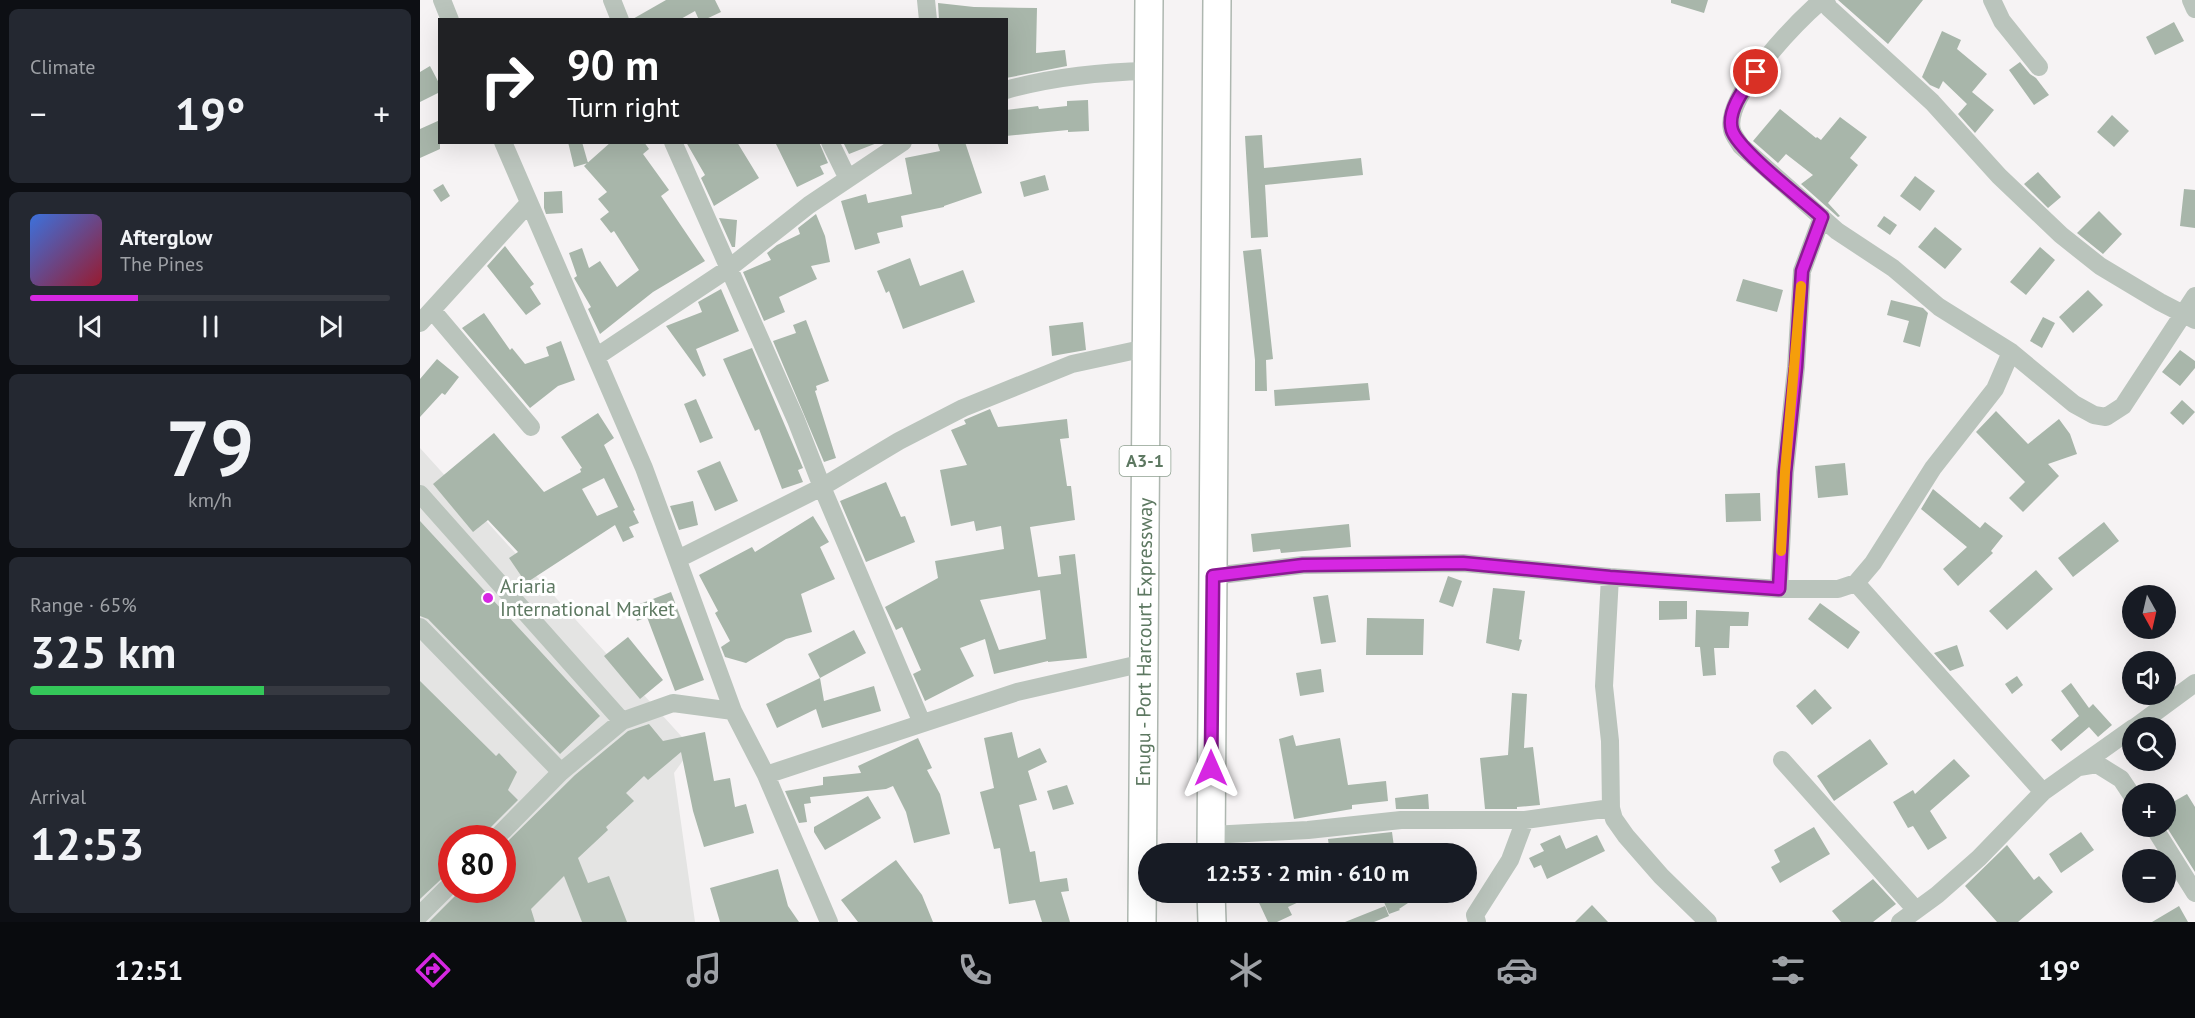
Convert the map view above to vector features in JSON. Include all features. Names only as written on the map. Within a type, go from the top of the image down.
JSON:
[{"type":"highway","name":"Enugu - Port Harcourt Expressway","points":[[1142,922],[1149,0]]},
{"type":"highway","points":[[1211,843],[1217,0]]},
{"type":"highway","points":[[1211,903],[1212,922]]},
{"type":"street","points":[[442,0],[449,18]]},
{"type":"street","points":[[612,0],[619,18]]},
{"type":"street","points":[[926,0],[928,18]]},
{"type":"street","points":[[2189,317],[2100,266],[2061,235],[1999,176],[1932,102],[1823,0],[1800,19],[1768,55],[1744,88],[1732,114],[1731,129],[1740,146],[1837,231],[1893,268],[1939,307],[2011,352],[2074,404],[2094,415],[2106,417],[2123,406],[2189,317],[2195,296]]},
{"type":"street","points":[[1992,0],[2002,21],[2038,67]]},
{"type":"street","points":[[2191,0],[2195,9]]},
{"type":"street","points":[[1008,89],[1032,82],[1118,72],[1148,71]]},
{"type":"street","points":[[504,144],[644,468],[733,711],[765,775],[828,922]]},
{"type":"street","points":[[674,144],[796,420],[922,723]]},
{"type":"street","points":[[831,144],[848,179]]},
{"type":"street","points":[[596,357],[728,269],[809,204],[900,144]]},
{"type":"street","points":[[529,203],[426,316],[531,427]]},
{"type":"street","points":[[1779,589],[1785,472],[1796,367],[1802,271],[1822,217]]},
{"type":"street","points":[[678,559],[822,486],[899,441],[963,408],[1072,364],[1146,348]]},
{"type":"street","points":[[1213,576],[1303,565],[1463,563],[1610,577],[1779,589],[1838,589],[1856,583],[1873,562],[1933,468],[1995,389],[2011,352]]},
{"type":"street","points":[[420,494],[622,721]]},
{"type":"street","points":[[1610,577],[1604,686],[1610,741],[1611,808],[1614,819],[1661,876],[1708,922]]},
{"type":"street","points":[[1856,583],[2043,792]]},
{"type":"street","points":[[420,627],[561,772]]},
{"type":"street","points":[[765,775],[1017,692],[1144,663]]},
{"type":"street","points":[[2149,717],[2195,683]]},
{"type":"street","points":[[508,825],[561,772],[622,721],[673,703],[733,711]]},
{"type":"street","points":[[1899,922],[1937,895],[1979,858],[2043,792],[2122,736]]},
{"type":"street","points":[[1782,760],[1916,910]]},
{"type":"street","points":[[2077,767],[2097,764],[2124,783]]},
{"type":"street","points":[[1218,843],[1401,820],[1525,820],[1611,808]]},
{"type":"street","points":[[1477,922],[1475,915],[1510,860],[1525,820]]},
{"type":"street","points":[[2160,837],[2195,893]]},
{"type":"street","points":[[420,915],[438,897]]},
{"type":"shaded area","name":"Ariaria International Market","points":[[420,448],[692,748],[674,773],[695,922],[420,922]]},
{"type":"building","points":[[666,0],[715,0],[721,12],[708,18],[698,18],[695,11],[683,18],[634,18]]},
{"type":"building","points":[[1671,0],[1708,0],[1704,13],[1671,3]]},
{"type":"building","points":[[1838,0],[1923,0],[1888,44]]},
{"type":"building","points":[[938,3],[974,7],[1037,8],[1036,53],[1065,50],[1067,66],[1008,78],[1008,18],[939,18]]},
{"type":"building","points":[[2174,22],[2184,41],[2155,55],[2146,37]]},
{"type":"building","points":[[1942,31],[1961,40],[1957,49],[1987,74],[1972,92],[1994,110],[1975,133],[1958,114],[1967,104],[1943,81],[1939,89],[1930,85],[1922,77]]},
{"type":"building","points":[[2020,62],[2049,95],[2034,105],[2009,70]]},
{"type":"building","points":[[430,66],[438,81],[438,93],[420,102],[420,72]]},
{"type":"building","points":[[1088,100],[1089,131],[1068,132],[1068,130],[1008,136],[1008,110],[1038,106],[1039,109],[1067,106],[1067,101]]},
{"type":"building","points":[[1780,109],[1821,140],[1840,117],[1867,137],[1850,158],[1858,165],[1828,203],[1840,216],[1838,217],[1801,184],[1813,175],[1786,154],[1778,163],[1753,141]]},
{"type":"building","points":[[2112,115],[2129,131],[2114,147],[2097,132]]},
{"type":"building","points":[[438,121],[440,149],[420,158],[420,129]]},
{"type":"building","points":[[1262,135],[1264,168],[1361,158],[1363,175],[1265,185],[1268,237],[1251,238],[1245,136]]},
{"type":"building","points":[[568,144],[583,144],[588,163],[574,167]]},
{"type":"building","points":[[609,144],[645,144],[649,149],[643,154],[669,190],[661,196],[705,261],[653,292],[600,334],[588,309],[591,307],[574,278],[577,276],[569,253],[582,248],[589,268],[600,261],[617,287],[639,270],[614,231],[611,233],[600,219],[609,212],[598,199],[607,192],[584,166]]},
{"type":"building","points":[[687,144],[738,144],[759,178],[714,206],[701,178],[705,175]]},
{"type":"building","points":[[776,144],[820,144],[828,163],[820,166],[824,174],[797,187]]},
{"type":"building","points":[[844,144],[874,144],[849,154]]},
{"type":"building","points":[[938,144],[966,144],[982,193],[944,207],[901,216],[903,227],[877,233],[880,243],[855,250],[841,201],[866,194],[868,203],[912,194],[905,158],[940,151]]},
{"type":"building","points":[[2038,172],[2061,197],[2048,208],[2024,184]]},
{"type":"building","points":[[1045,175],[1049,190],[1024,197],[1020,182]]},
{"type":"building","points":[[1915,176],[1935,191],[1920,211],[1900,196]]},
{"type":"building","points":[[443,184],[450,196],[441,202],[433,190]]},
{"type":"building","points":[[2184,189],[2195,190],[2195,228],[2180,226]]},
{"type":"building","points":[[562,191],[563,213],[546,214],[544,192]]},
{"type":"building","points":[[2099,211],[2122,234],[2103,254],[2077,233]]},
{"type":"building","points":[[816,214],[825,236],[830,262],[811,266],[817,279],[779,297],[785,312],[764,321],[743,272],[771,260],[767,253],[777,245],[800,234],[798,228]]},
{"type":"building","points":[[1884,216],[1897,225],[1890,235],[1877,226]]},
{"type":"building","points":[[719,218],[737,220],[735,247],[732,247]]},
{"type":"building","points":[[1935,227],[1962,249],[1945,269],[1918,247]]},
{"type":"building","points":[[505,246],[534,284],[530,287],[541,304],[526,315],[487,266]]},
{"type":"building","points":[[2040,247],[2055,260],[2026,295],[2010,282]]},
{"type":"building","points":[[1261,249],[1273,359],[1266,360],[1267,391],[1255,391],[1255,360],[1243,251]]},
{"type":"building","points":[[910,258],[920,286],[963,270],[975,302],[903,329],[889,291],[886,293],[877,271]]},
{"type":"building","points":[[1743,279],[1783,290],[1777,312],[1736,301]]},
{"type":"building","points":[[721,289],[739,331],[696,349],[706,375],[703,377],[666,326],[702,312],[698,302]]},
{"type":"building","points":[[2088,290],[2103,305],[2073,333],[2059,317]]},
{"type":"building","points":[[1891,300],[1923,308],[1928,313],[1920,347],[1903,342],[1909,321],[1887,315]]},
{"type":"building","points":[[484,313],[510,350],[512,348],[525,364],[549,356],[546,347],[561,341],[575,380],[558,386],[530,408],[462,328]]},
{"type":"building","points":[[2043,317],[2055,323],[2042,348],[2030,341]]},
{"type":"building","points":[[806,320],[829,381],[816,386],[815,391],[836,458],[824,462],[773,341],[796,333],[793,325]]},
{"type":"building","points":[[1083,322],[1086,350],[1052,356],[1049,326]]},
{"type":"building","points":[[752,348],[803,468],[798,470],[803,482],[782,489],[759,429],[755,431],[723,359]]},
{"type":"building","points":[[2180,350],[2195,361],[2195,368],[2180,386],[2162,372]]},
{"type":"building","points":[[437,359],[459,377],[445,395],[442,393],[420,417],[420,379]]},
{"type":"building","points":[[1368,383],[1370,400],[1275,406],[1274,390]]},
{"type":"building","points":[[696,399],[713,438],[700,443],[684,404]]},
{"type":"building","points":[[2182,400],[2195,412],[2183,425],[2170,413]]},
{"type":"building","points":[[990,409],[998,427],[1067,419],[1069,438],[1060,439],[1067,486],[1071,486],[1075,520],[1030,527],[1038,577],[1061,574],[1059,556],[1075,554],[1087,658],[1048,661],[994,674],[985,639],[960,648],[974,676],[925,701],[913,674],[921,670],[902,627],[896,630],[885,607],[938,578],[935,561],[1004,549],[1001,526],[976,531],[974,521],[951,526],[940,470],[967,465],[951,430],[966,424],[964,420]],"holes":[[[1040,590],[1046,639],[999,650],[980,600]]]},
{"type":"building","points":[[1996,411],[2028,444],[2059,419],[2070,434],[2077,454],[2048,464],[2059,476],[2023,512],[2009,498],[2025,482],[1976,432]]},
{"type":"building","points":[[598,413],[614,438],[604,445],[639,523],[629,527],[634,537],[623,542],[615,525],[526,583],[509,558],[518,552],[488,520],[473,532],[433,484],[494,433],[544,492],[581,472],[582,468],[561,437]],"holes":[[[604,478],[618,507],[597,516],[582,489]]]},
{"type":"building","points":[[720,461],[738,501],[715,511],[697,471]]},
{"type":"building","points":[[1845,463],[1848,495],[1818,498],[1815,466]]},
{"type":"building","points":[[886,482],[901,517],[905,516],[915,542],[866,562],[840,501]]},
{"type":"building","points":[[1933,489],[1980,528],[1985,522],[2003,536],[1991,551],[1993,553],[1958,586],[1943,569],[1967,547],[1921,509]]},
{"type":"building","points":[[1760,493],[1761,521],[1726,522],[1725,494]]},
{"type":"building","points":[[693,501],[698,525],[679,530],[670,506]]},
{"type":"building","points":[[813,516],[829,542],[820,547],[835,579],[801,594],[812,632],[786,639],[746,663],[725,657],[721,647],[730,641],[715,613],[718,611],[699,575],[752,547],[755,552]]},
{"type":"building","points":[[420,521],[600,716],[560,754],[428,619],[420,616]]},
{"type":"building","points":[[2104,522],[2119,541],[2073,577],[2058,558]]},
{"type":"building","points":[[1349,524],[1351,547],[1281,553],[1280,549],[1253,552],[1251,534]]},
{"type":"building","points":[[2036,570],[2053,589],[2007,630],[1989,611]]},
{"type":"building","points":[[1448,576],[1462,581],[1453,607],[1439,602]]},
{"type":"building","points":[[1493,588],[1525,591],[1519,639],[1522,640],[1519,651],[1486,643]]},
{"type":"building","points":[[671,592],[704,680],[675,691],[647,617],[637,621],[632,607]]},
{"type":"building","points":[[1328,595],[1336,642],[1321,644],[1313,597]]},
{"type":"building","points":[[1659,601],[1687,601],[1687,619],[1659,620]]},
{"type":"building","points":[[1820,603],[1860,632],[1848,649],[1808,619]]},
{"type":"building","points":[[1696,610],[1749,612],[1748,626],[1730,626],[1729,648],[1714,648],[1716,675],[1703,676],[1700,647],[1695,647]]},
{"type":"building","points":[[1367,618],[1424,619],[1423,655],[1366,655]]},
{"type":"building","points":[[854,630],[866,653],[820,678],[808,654]]},
{"type":"building","points":[[628,637],[663,680],[640,699],[604,656]]},
{"type":"building","points":[[1957,645],[1964,666],[1950,671],[1934,653]]},
{"type":"building","points":[[1321,669],[1324,692],[1300,696],[1296,673]]},
{"type":"building","points":[[2017,676],[2023,685],[2012,694],[2005,684]]},
{"type":"building","points":[[820,678],[824,701],[874,686],[881,711],[822,728],[816,709],[777,728],[766,704]]},
{"type":"building","points":[[420,681],[496,756],[499,753],[517,772],[508,790],[518,800],[493,825],[438,825],[438,882],[420,899]]},
{"type":"building","points":[[2071,683],[2089,708],[2093,704],[2112,725],[2098,737],[2089,727],[2061,751],[2051,740],[2079,716],[2061,691]]},
{"type":"building","points":[[1815,689],[1832,708],[1812,725],[1796,706]]},
{"type":"building","points":[[1512,693],[1527,694],[1524,748],[1533,747],[1540,805],[1517,807],[1517,809],[1485,809],[1480,758],[1508,755]]},
{"type":"building","points":[[649,724],[663,741],[705,732],[714,781],[730,778],[735,807],[746,804],[754,833],[704,847],[693,811],[681,752],[648,780],[644,776],[626,793],[634,801],[578,858],[588,883],[609,876],[627,922],[582,922],[564,876],[531,909],[535,922],[429,922],[448,903],[516,903],[516,833],[575,775],[628,731]]},
{"type":"building","points":[[1012,732],[1018,758],[1040,748],[1047,762],[1028,771],[1037,800],[1019,805],[1030,852],[1035,851],[1040,882],[1067,878],[1069,891],[1061,892],[1070,922],[1042,922],[1035,900],[1009,904],[1000,848],[994,849],[980,792],[994,788],[984,738]]},
{"type":"building","points":[[1293,735],[1296,746],[1340,738],[1348,785],[1386,781],[1388,801],[1352,805],[1352,809],[1294,819],[1279,739]]},
{"type":"building","points":[[918,738],[932,768],[927,770],[940,794],[950,834],[914,843],[906,812],[893,786],[886,789],[810,797],[811,803],[804,804],[807,822],[799,823],[785,791],[823,785],[823,777],[861,773],[858,766]]},
{"type":"building","points":[[1870,739],[1888,764],[1834,801],[1817,776]]},
{"type":"building","points":[[1954,759],[1970,776],[1930,811],[1947,838],[1928,850],[1913,826],[1908,828],[1893,802],[1913,790],[1915,794]]},
{"type":"building","points":[[1067,785],[1074,804],[1053,810],[1047,791]]},
{"type":"building","points":[[1428,794],[1429,809],[1396,809],[1395,798]]},
{"type":"building","points":[[2187,794],[2195,807],[2195,872],[2173,837],[2176,837],[2176,800]]},
{"type":"building","points":[[868,796],[881,818],[825,850],[814,832],[814,827]]},
{"type":"building","points":[[1814,827],[1830,854],[1780,883],[1771,867],[1780,862],[1774,850]]},
{"type":"building","points":[[1392,832],[1393,843],[1329,843],[1328,839]]},
{"type":"building","points":[[2081,832],[2094,850],[2061,873],[2049,854]]},
{"type":"building","points":[[1560,835],[1566,849],[1597,835],[1605,851],[1547,879],[1541,865],[1534,868],[1529,858],[1544,851],[1540,844]]},
{"type":"building","points":[[2007,845],[2034,880],[2039,876],[2053,892],[2018,922],[1997,922],[1965,886]]},
{"type":"building","points":[[896,860],[922,895],[933,922],[858,922],[841,900]]},
{"type":"building","points":[[778,869],[788,906],[799,922],[720,922],[710,888]]},
{"type":"building","points":[[1873,879],[1896,904],[1873,922],[1841,922],[1832,911]]},
{"type":"building","points":[[1259,903],[1297,903],[1288,907],[1292,915],[1277,922],[1268,922]]},
{"type":"building","points":[[1384,903],[1408,903],[1400,910],[1389,914]]},
{"type":"building","points":[[1592,905],[1608,922],[1575,922]]},
{"type":"building","points":[[1385,906],[1389,916],[1374,922],[1345,922]]},
{"type":"building","points":[[2179,906],[2188,922],[2152,922]]},
{"type":"slow traffic","points":[[1781,551],[1785,472],[1796,367],[1801,286]]},
{"type":"place","name":"Ariaria International Market","points":[[488,598]]},
{"type":"route","points":[[1211,768],[1213,576],[1303,565],[1463,563],[1610,577],[1779,589],[1785,472],[1796,367],[1802,271],[1822,217],[1740,146],[1731,129],[1732,114],[1744,88],[1756,72]]}]
